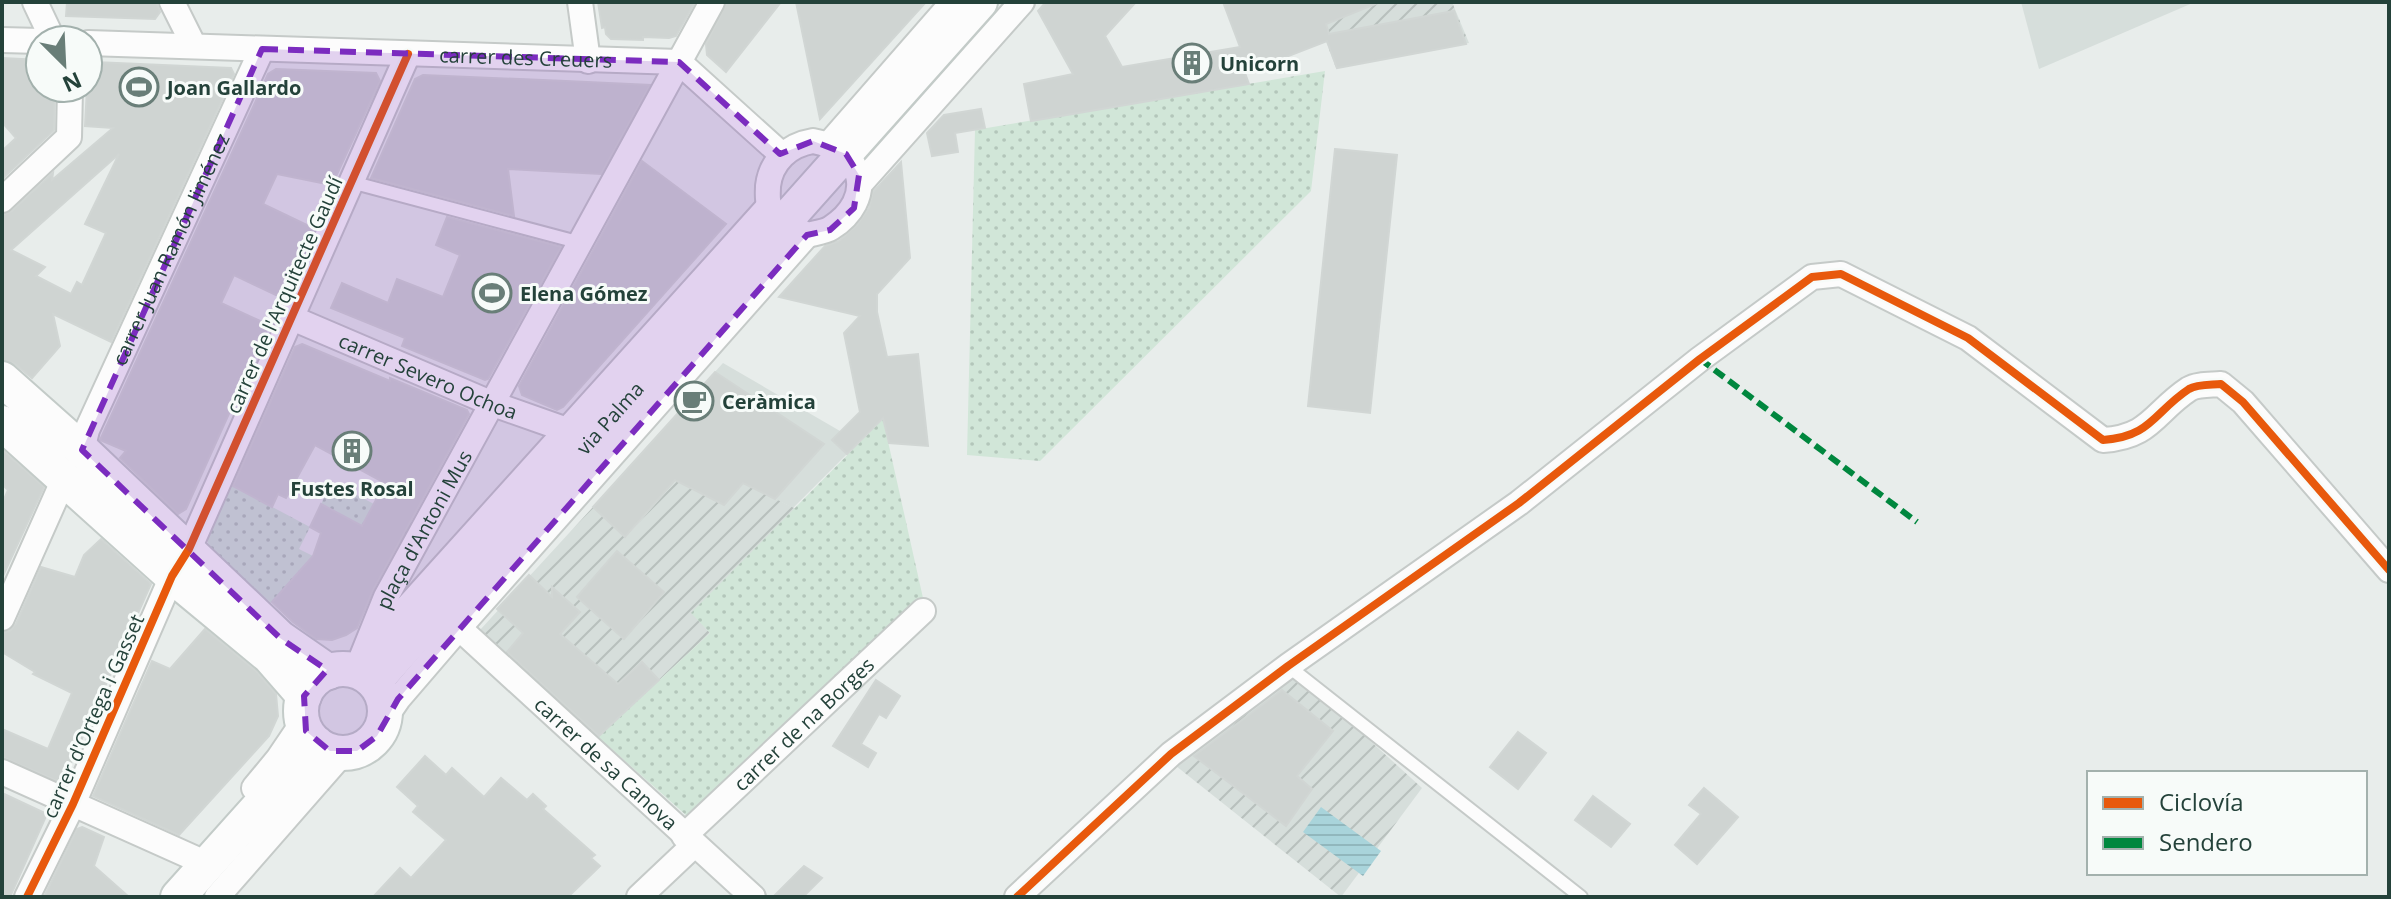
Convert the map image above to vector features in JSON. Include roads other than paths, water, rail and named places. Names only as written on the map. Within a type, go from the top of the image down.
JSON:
[{"type":"main road","points":[[845,161],[980,2]]},
{"type":"main road","name":"via Palma","points":[[351,670],[845,161]]},
{"type":"main road","points":[[2,379],[82,450],[180,563],[270,657],[316,729],[357,751],[377,736],[385,718],[382,694],[351,670],[280,638],[180,563],[64,479],[2,423]]},
{"type":"main road","points":[[178,897],[316,729],[310,686],[351,670]]},
{"type":"street","points":[[35,2],[45,24]]},
{"type":"street","points":[[172,2],[194,46]]},
{"type":"street","points":[[580,2],[588,61]]},
{"type":"street","name":"plaça d'Antoni Mus","points":[[351,670],[386,597],[712,2]]},
{"type":"street","points":[[787,221],[770,174],[782,155],[805,143],[845,161],[953,2]]},
{"type":"street","name":"via Palma","points":[[845,161],[1022,2]]},
{"type":"street","points":[[2,40],[24,41]]},
{"type":"street","name":"carrer des Creuers","points":[[104,43],[679,62]]},
{"type":"street","name":"carrer Juan Ramón Jiménez","points":[[82,450],[87,430],[262,49]]},
{"type":"street","name":"carrer de l'Arquitecte Gaudí","points":[[180,563],[408,54]]},
{"type":"street","points":[[679,62],[782,155]]},
{"type":"street","points":[[2,200],[69,137],[70,104]]},
{"type":"street","name":"via Palma","points":[[351,670],[567,430],[787,221]]},
{"type":"street","name":"via Palma","points":[[385,718],[787,221]]},
{"type":"street","points":[[1017,897],[1171,754],[1288,666],[1519,503],[1700,359],[1812,277],[1841,274],[1968,338],[2103,440],[2125,439],[2146,428],[2192,387],[2221,384],[2243,402],[2389,570]]},
{"type":"street","name":"carrer Severo Ochoa","points":[[292,318],[493,404],[567,430]]},
{"type":"street","points":[[2,618],[64,479]]},
{"type":"street","name":"carrer d'Ortega i Gasset","points":[[27,897],[73,804],[180,563]]},
{"type":"street","name":"carrer de na Borges","points":[[639,897],[689,840],[923,611]]},
{"type":"street","name":"carrer de sa Canova","points":[[459,628],[753,897]]},
{"type":"street","points":[[160,897],[278,759],[316,729]]},
{"type":"street","points":[[217,897],[316,729]]},
{"type":"street","points":[[2,772],[194,858]]},
{"type":"lane","points":[[351,182],[581,243]]},
{"type":"lane","points":[[1288,666],[1581,897]]},
{"type":"water","points":[[1321,807],[1381,851],[1363,876],[1303,832]]},
{"type":"place","name":"Unicorn","points":[[1192,63]]},
{"type":"place","name":"Joan Gallardo","points":[[139,87]]},
{"type":"place","name":"Elena Gómez","points":[[492,293]]},
{"type":"place","name":"Ceràmica","points":[[694,401]]},
{"type":"place","name":"Fustes Rosal","points":[[352,451]]}]
